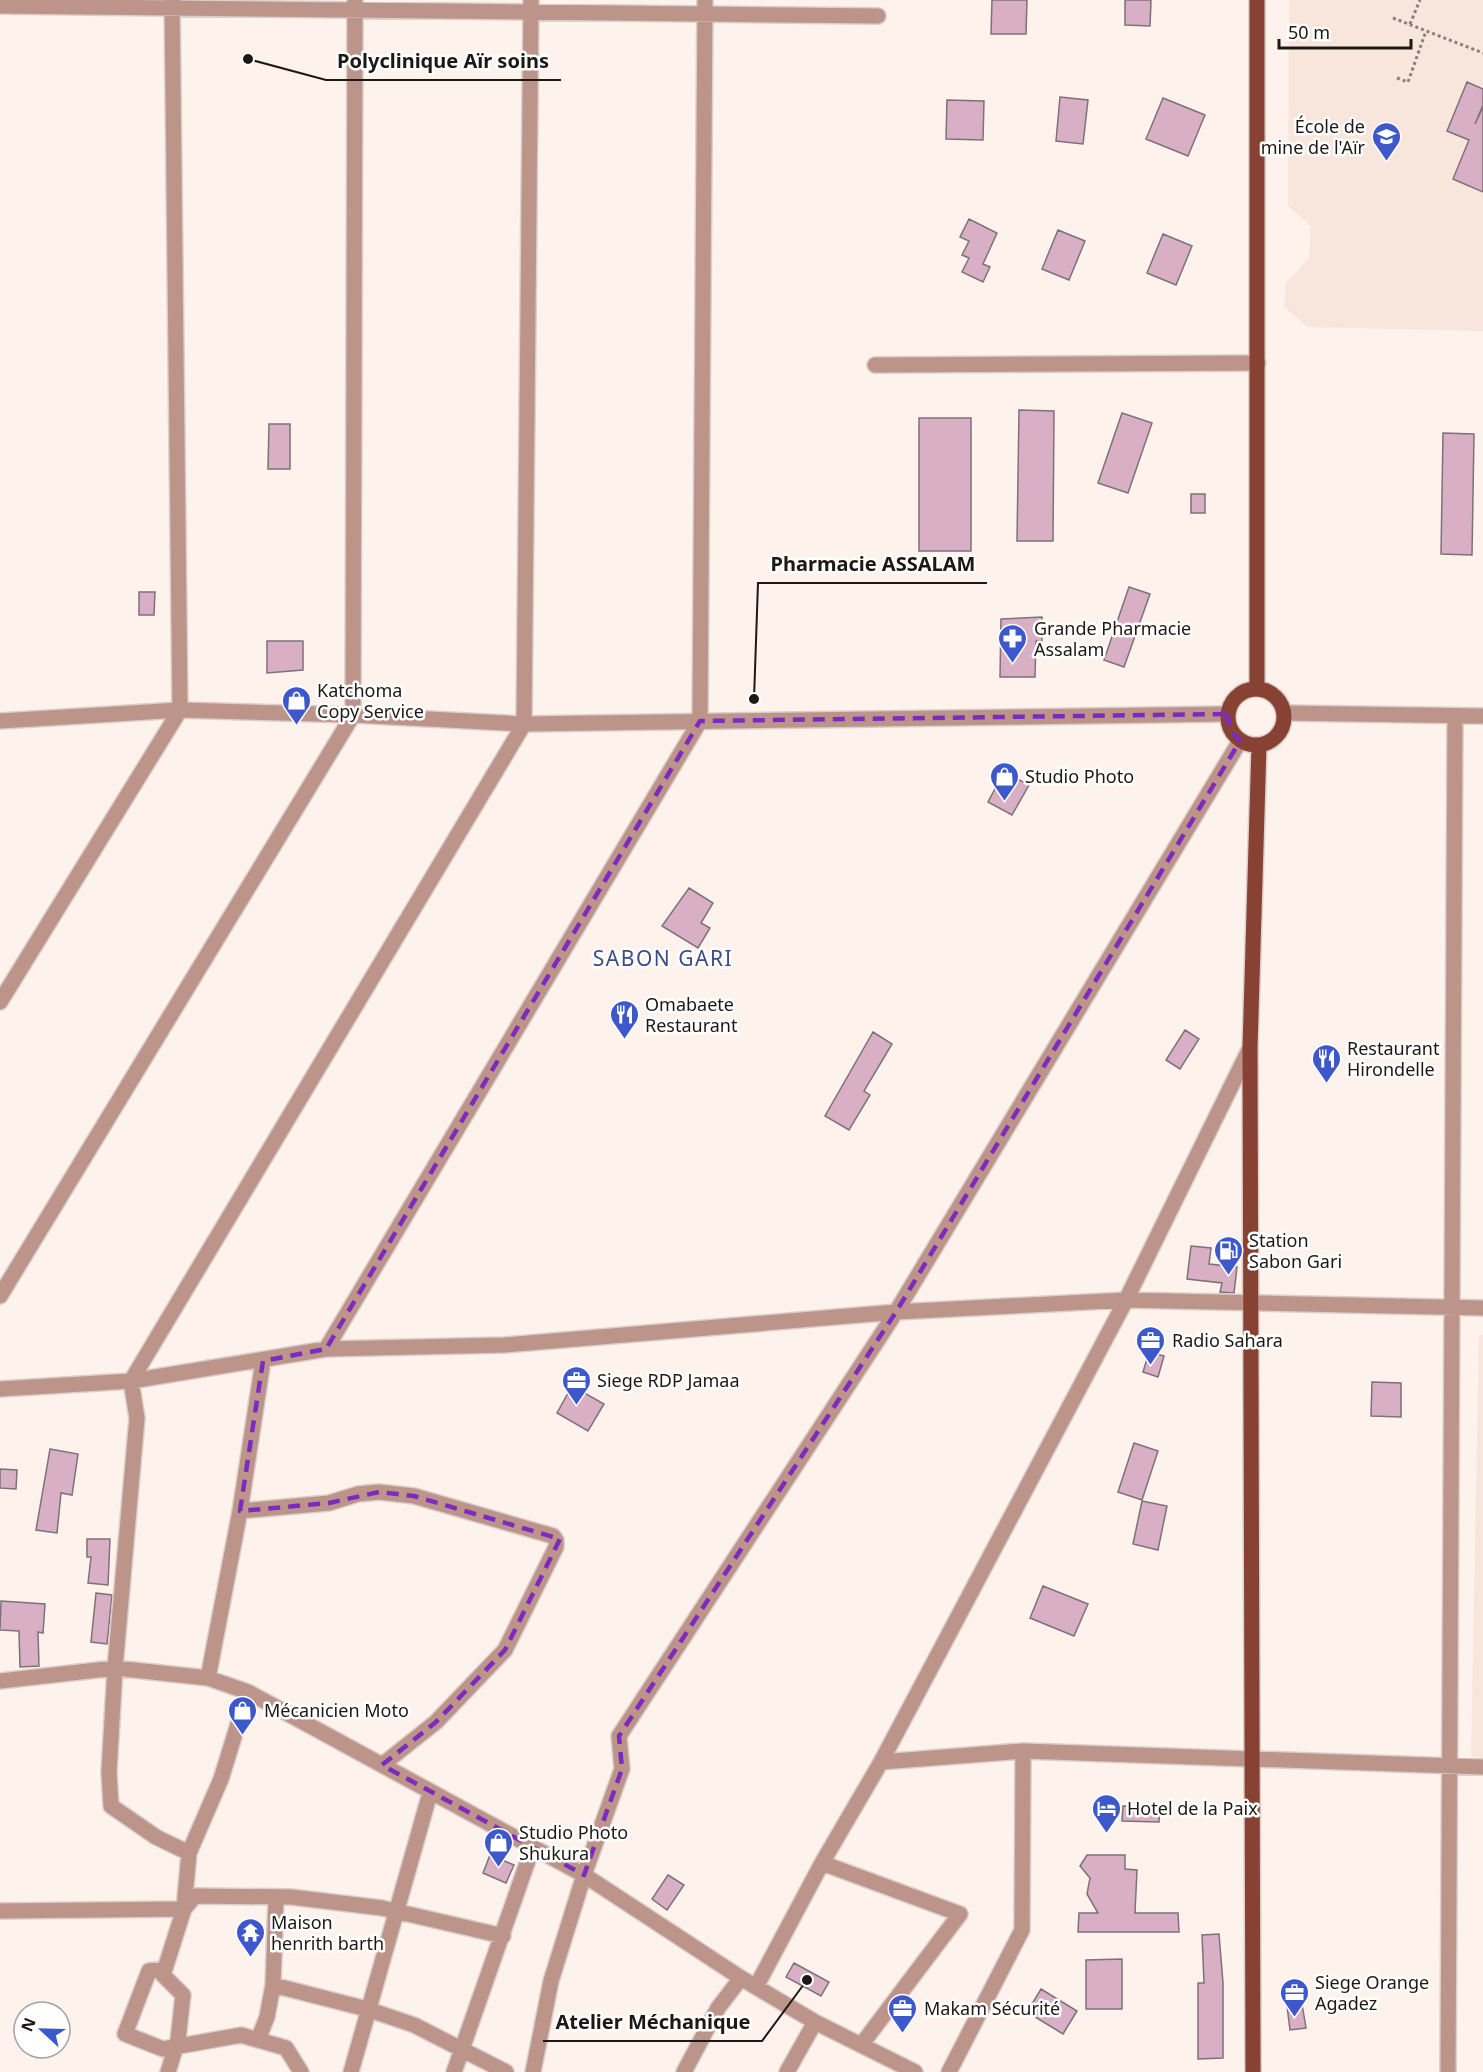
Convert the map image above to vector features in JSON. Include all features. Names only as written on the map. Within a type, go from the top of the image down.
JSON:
[{"type":"main road","points":[[1257,0],[1257,688]]},
{"type":"main road","points":[[1257,688],[1272,693],[1278,699],[1284,713],[1281,731],[1275,738],[1259,745],[1240,741],[1230,729],[1227,714],[1234,698],[1240,693],[1257,688]]},
{"type":"main road","points":[[1253,2072],[1250,1048],[1259,745]]},
{"type":"street","points":[[0,1002],[180,710],[172,4]]},
{"type":"street","points":[[0,6],[172,4],[705,7],[878,16]]},
{"type":"street","points":[[0,1296],[353,715],[355,5]]},
{"type":"street","points":[[189,1853],[156,1837],[111,1806],[109,1772],[115,1668],[137,1418],[131,1381],[524,724],[531,6]]},
{"type":"street","points":[[326,1349],[700,721],[705,7]]},
{"type":"street","points":[[874,365],[1258,363]]},
{"type":"street","points":[[0,721],[180,710],[353,715],[524,724],[1227,714]]},
{"type":"street","points":[[1284,713],[1483,716]]},
{"type":"street","points":[[1448,2072],[1450,1309],[1455,717]]},
{"type":"street","points":[[533,2072],[551,1981],[584,1875],[622,1769],[619,1736],[896,1312],[1240,741]]},
{"type":"street","points":[[756,1987],[880,1761],[1126,1300],[1250,1048]]},
{"type":"street","points":[[0,1389],[131,1381],[326,1349],[505,1345],[896,1312],[1126,1300],[1483,1308]]},
{"type":"street","points":[[208,1678],[240,1511],[263,1361]]},
{"type":"street","points":[[240,1511],[328,1503],[358,1494],[379,1492],[414,1496],[553,1536],[556,1540],[556,1547],[505,1650],[436,1722],[382,1766]]},
{"type":"street","points":[[0,1681],[115,1668],[208,1678],[248,1692],[532,1849],[584,1875],[756,1987],[815,2022],[915,2072]]},
{"type":"street","points":[[168,2072],[176,2048],[183,1995],[163,1975],[184,1909],[189,1853],[221,1779],[248,1692]]},
{"type":"street","points":[[880,1761],[1023,1751],[1253,1757],[1483,1767]]},
{"type":"street","points":[[949,2072],[1022,1930],[1023,1751]]},
{"type":"street","points":[[351,2072],[430,1793]]},
{"type":"street","points":[[454,2072],[532,1849]]},
{"type":"street","points":[[822,1863],[960,1914],[862,2044]]},
{"type":"street","points":[[0,1911],[184,1909],[195,1896],[276,1898],[396,1911],[503,1936]]},
{"type":"street","points":[[258,2040],[267,2017],[273,1985],[276,1898]]},
{"type":"street","points":[[165,1969],[149,1971],[125,2034],[163,2049],[241,2035],[286,2048],[301,2072]]},
{"type":"street","points":[[684,2072],[718,2008],[741,1978]]},
{"type":"street","points":[[273,1985],[367,2009],[414,2025],[506,2072]]},
{"type":"street","points":[[788,2072],[815,2022]]},
{"type":"path","points":[[1410,24],[1420,0]]},
{"type":"path","points":[[1393,18],[1483,53]]},
{"type":"path","points":[[1397,78],[1408,82],[1426,31]]},
{"type":"highlighted area","points":[[1227,714],[1230,729],[1240,741],[896,1312],[619,1736],[622,1769],[584,1875],[382,1765],[436,1722],[505,1650],[560,1539],[414,1496],[379,1492],[329,1503],[240,1511],[263,1361],[326,1349],[700,721]]},
{"type":"shaded area","name":"École de mine de l'Aïr","points":[[1289,0],[1483,0],[1483,331],[1308,327],[1284,307],[1286,283],[1309,258],[1311,226],[1288,206]]},
{"type":"shaded area","points":[[1479,1335],[1483,1335],[1483,1758],[1471,1757]]},
{"type":"building","points":[[992,0],[1027,0],[1026,34],[991,34]]},
{"type":"building","points":[[1125,0],[1151,0],[1150,26],[1125,25]]},
{"type":"building","points":[[1467,82],[1483,89],[1483,105],[1475,124],[1483,107],[1483,192],[1453,179],[1469,140],[1447,131]]},
{"type":"building","points":[[1060,97],[1088,100],[1083,144],[1056,141]]},
{"type":"building","points":[[1163,98],[1205,115],[1188,156],[1146,139]]},
{"type":"building","points":[[947,100],[984,101],[983,140],[946,139]]},
{"type":"building","points":[[969,219],[997,233],[983,264],[990,267],[983,282],[962,272],[969,258],[962,255],[969,241],[960,237]]},
{"type":"building","points":[[1058,230],[1085,241],[1069,280],[1042,269]]},
{"type":"building","points":[[1163,234],[1192,246],[1176,285],[1147,273]]},
{"type":"building","points":[[1019,410],[1054,411],[1053,541],[1017,541]]},
{"type":"building","points":[[1122,413],[1152,423],[1128,493],[1098,483]]},
{"type":"building","points":[[919,418],[971,418],[971,551],[919,551]]},
{"type":"building","points":[[269,424],[290,424],[290,469],[268,469]]},
{"type":"building","points":[[1443,433],[1474,434],[1472,555],[1441,554]]},
{"type":"building","points":[[1191,494],[1205,494],[1205,513],[1191,513]]},
{"type":"building","points":[[1129,587],[1150,594],[1124,667],[1104,660]]},
{"type":"building","points":[[139,592],[155,592],[154,615],[139,615]]},
{"type":"building","points":[[1042,617],[1042,641],[1036,641],[1035,677],[1000,677],[1001,619]]},
{"type":"building","points":[[267,641],[303,641],[303,670],[267,673]]},
{"type":"building","points":[[1004,772],[1029,785],[1012,815],[988,802]]},
{"type":"building","points":[[689,888],[713,903],[701,923],[710,928],[698,948],[662,926]]},
{"type":"building","points":[[1185,1030],[1199,1039],[1180,1069],[1166,1060]]},
{"type":"building","points":[[873,1032],[892,1044],[864,1091],[870,1095],[849,1130],[825,1116]]},
{"type":"building","points":[[1191,1246],[1211,1248],[1209,1264],[1237,1267],[1234,1293],[1220,1292],[1222,1283],[1187,1279]]},
{"type":"building","points":[[1149,1352],[1164,1356],[1158,1377],[1143,1372]]},
{"type":"building","points":[[1372,1382],[1401,1383],[1401,1417],[1371,1416]]},
{"type":"building","points":[[572,1386],[604,1404],[588,1431],[557,1413]]},
{"type":"building","points":[[1134,1443],[1158,1451],[1142,1500],[1118,1492]]},
{"type":"building","points":[[50,1449],[78,1454],[72,1495],[61,1493],[57,1533],[36,1530]]},
{"type":"building","points":[[0,1469],[17,1470],[16,1489],[0,1488]]},
{"type":"building","points":[[1142,1501],[1167,1506],[1158,1550],[1133,1544]]},
{"type":"building","points":[[87,1539],[110,1539],[108,1585],[88,1583],[91,1557],[87,1557]]},
{"type":"building","points":[[1043,1586],[1088,1604],[1074,1636],[1030,1618]]},
{"type":"building","points":[[96,1593],[112,1595],[107,1644],[91,1642]]},
{"type":"building","points":[[1,1601],[45,1604],[43,1633],[38,1632],[39,1666],[20,1667],[19,1631],[0,1630]]},
{"type":"building","points":[[1123,1806],[1160,1808],[1159,1822],[1122,1821]]},
{"type":"building","points":[[490,1855],[514,1865],[506,1883],[483,1873]]},
{"type":"building","points":[[1087,1855],[1125,1855],[1125,1869],[1137,1870],[1135,1913],[1178,1913],[1179,1932],[1078,1932],[1079,1913],[1098,1913],[1087,1894],[1090,1878],[1080,1866]]},
{"type":"building","points":[[668,1875],[684,1885],[667,1910],[652,1899]]},
{"type":"building","points":[[1219,1934],[1223,1983],[1223,2058],[1198,2059],[1198,1983],[1204,1983],[1202,1935]]},
{"type":"building","points":[[1122,1959],[1122,2009],[1086,2009],[1086,1960]]},
{"type":"building","points":[[794,1963],[829,1982],[821,1996],[786,1977]]},
{"type":"building","points":[[1041,1989],[1077,2011],[1063,2034],[1027,2012]]},
{"type":"building","points":[[1302,2004],[1306,2028],[1290,2030],[1287,2006]]},
{"type":"place","name":"Polyclinique Aïr soins","points":[[248,59]]},
{"type":"place","name":"École de mine de l'Aïr","points":[[1386,162]]},
{"type":"place","name":"Grande Pharmacie Assalam","points":[[1013,664]]},
{"type":"place","name":"Pharmacie ASSALAM","points":[[754,699]]},
{"type":"place","name":"Katchoma Copy Service","points":[[296,726]]},
{"type":"place","name":"Studio Photo","points":[[1004,802]]},
{"type":"place","name":"Omabaete Restaurant","points":[[624,1040]]},
{"type":"place","name":"Restaurant Hirondelle","points":[[1326,1084]]},
{"type":"place","name":"Station Sabon Gari","points":[[1228,1276]]},
{"type":"place","name":"Radio Sahara","points":[[1151,1366]]},
{"type":"place","name":"Siege RDP Jamaa","points":[[576,1406]]},
{"type":"place","name":"Mécanicien Moto","points":[[243,1736]]},
{"type":"place","name":"Hotel de la Paix","points":[[1106,1834]]},
{"type":"place","name":"Studio Photo Shukura","points":[[498,1868]]},
{"type":"place","name":"Maison henrith barth","points":[[250,1958]]},
{"type":"place","name":"Atelier Méchanique","points":[[807,1980]]},
{"type":"place","name":"Siege Orange Agadez","points":[[1294,2018]]},
{"type":"place","name":"Makam Sécurité","points":[[903,2034]]},
{"type":"district","name":"SABON GARI","points":[[663,958]]}]
